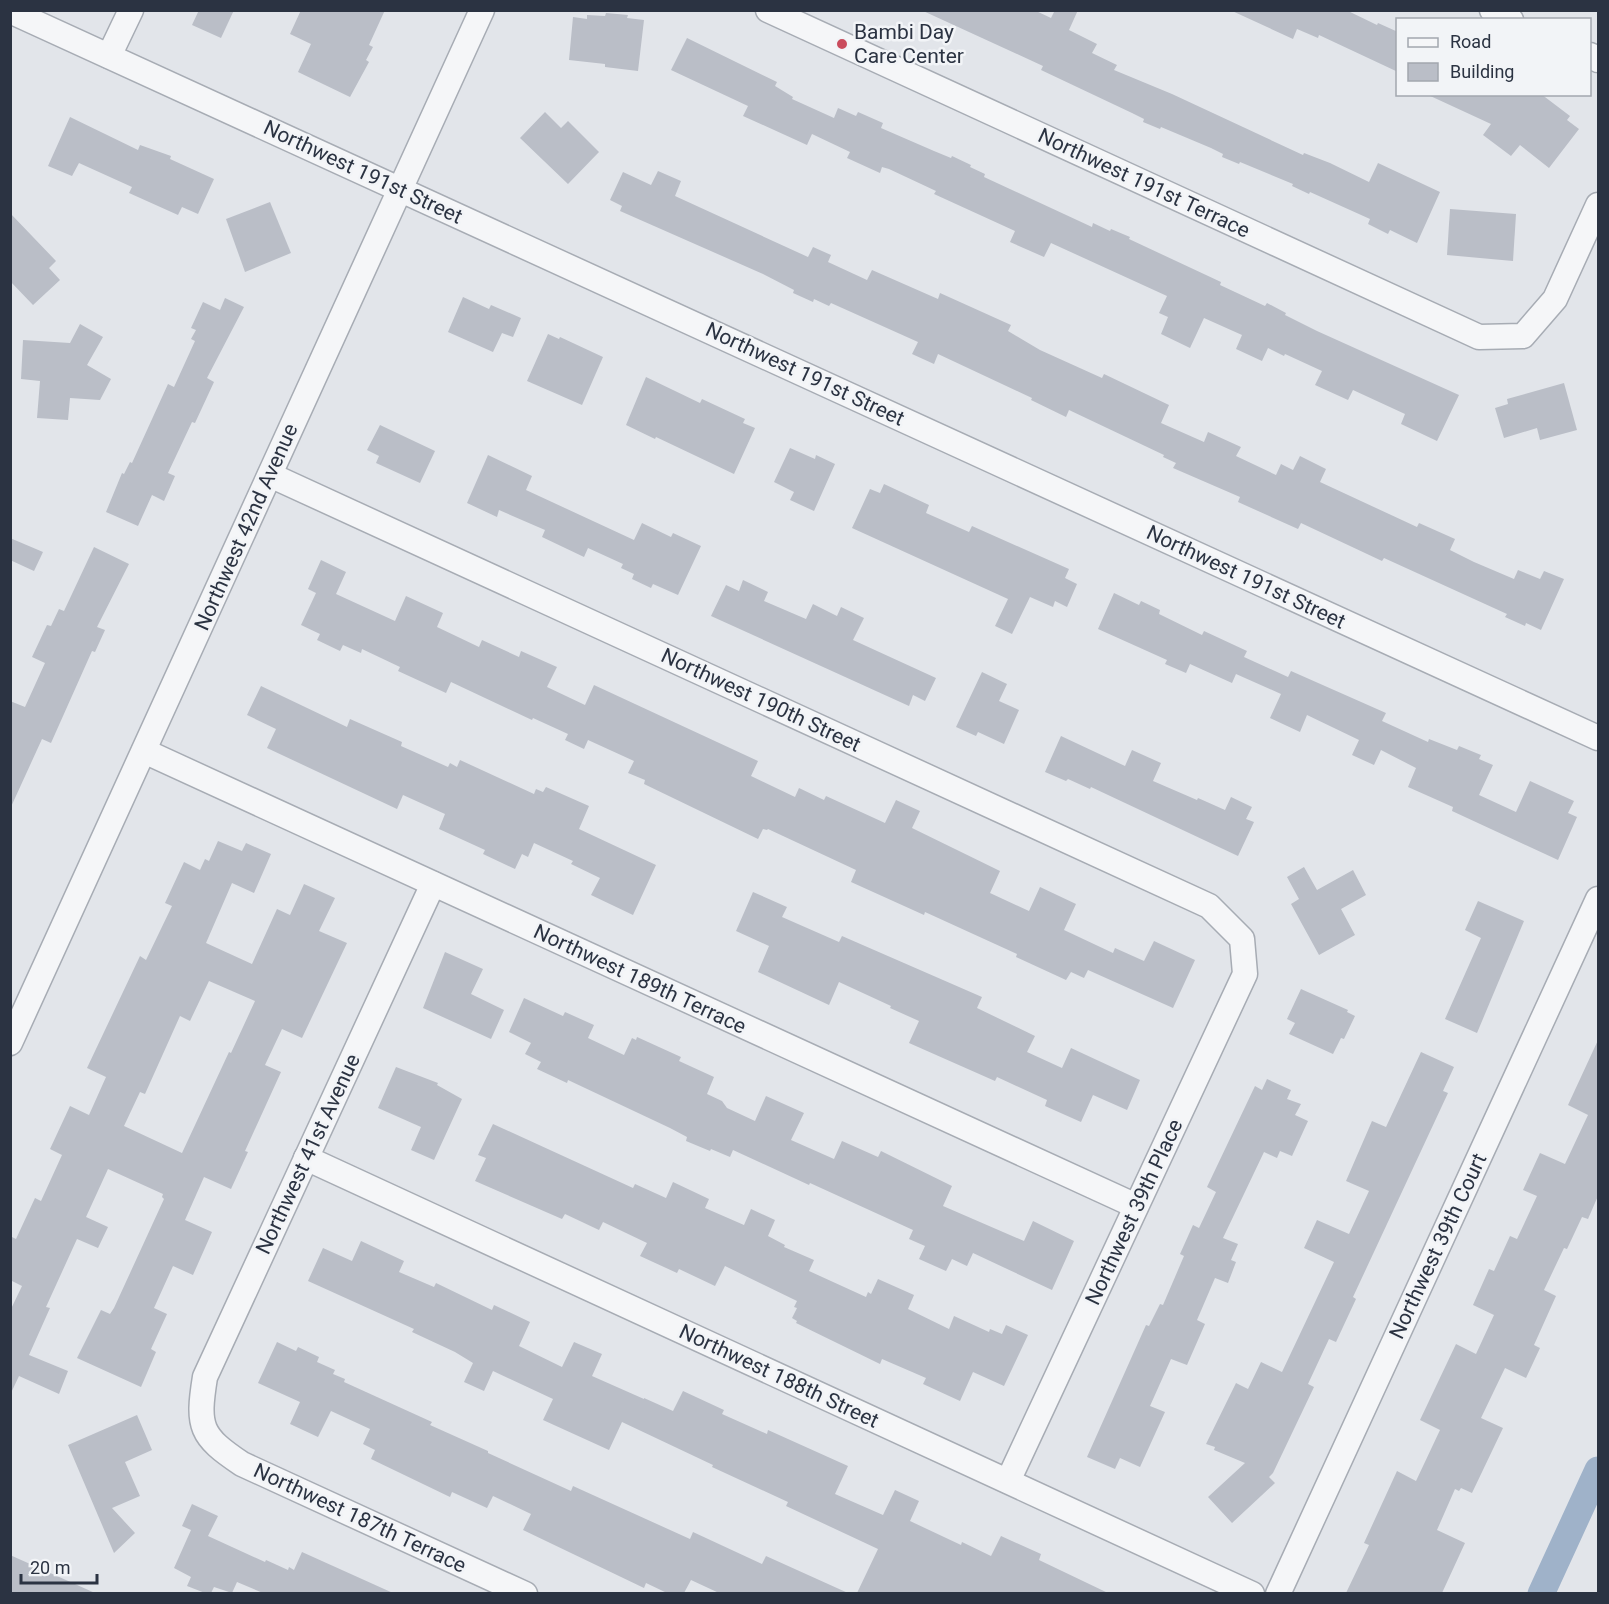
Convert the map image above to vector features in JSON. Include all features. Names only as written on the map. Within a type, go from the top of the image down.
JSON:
[{"type":"street","points":[[110,56],[131,10]]},
{"type":"street","name":"Northwest 42nd Avenue","points":[[10,1043],[482,10]]},
{"type":"street","name":"Northwest 191st Terrace","points":[[768,10],[1479,337],[1523,336],[1555,299],[1599,205]]},
{"type":"street","points":[[1492,10],[1507,18]]},
{"type":"street","name":"Northwest 191st Street","points":[[10,11],[1599,738]]},
{"type":"street","name":"Northwest 190th Street","points":[[270,475],[1209,906],[1242,939]]},
{"type":"street","name":"Northwest 189th Terrace","points":[[144,751],[1137,1206]]},
{"type":"street","name":"Northwest 41st Avenue","points":[[204,1430],[201,1404],[205,1377],[433,884]]},
{"type":"street","name":"Northwest 39th Court","points":[[1278,1593],[1599,899]]},
{"type":"street","name":"Northwest 39th Place","points":[[1008,1481],[1245,974],[1242,939]]},
{"type":"street","name":"Northwest 188th Street","points":[[306,1158],[1252,1593]]},
{"type":"street","name":"Northwest 187th Terrace","points":[[204,1430],[218,1448],[242,1464],[525,1593]]},
{"type":"building","points":[[199,10],[234,10],[221,38],[192,25]]},
{"type":"building","points":[[301,10],[385,10],[369,45],[373,47],[366,60],[369,62],[350,97],[298,72],[311,44],[290,34]]},
{"type":"building","points":[[921,10],[1034,10],[1051,18],[1055,10],[1078,10],[1069,30],[1097,44],[1092,53],[1117,65],[1114,70],[1172,94],[1303,155],[1304,153],[1330,163],[1369,182],[1378,163],[1440,192],[1417,243],[1390,230],[1388,234],[1368,224],[1370,219],[1310,192],[1309,194],[1292,186],[1293,184],[1222,157],[1223,154],[1211,148],[1143,122],[1144,119],[1041,70],[1043,66]]},
{"type":"building","points":[[1230,10],[1346,10],[1396,31],[1396,71],[1319,35],[1318,38],[1297,29],[1293,39]]},
{"type":"building","points":[[606,13],[628,15],[627,18],[644,20],[638,71],[569,60],[573,17],[587,19],[587,15],[605,16]]},
{"type":"building","points":[[687,38],[777,82],[775,86],[793,97],[792,99],[834,118],[838,108],[856,116],[858,112],[883,123],[881,128],[971,165],[970,167],[985,174],[984,177],[1092,227],[1093,223],[1130,237],[1129,239],[1221,282],[1220,285],[1265,306],[1267,303],[1317,331],[1459,395],[1437,441],[1401,424],[1405,414],[1353,390],[1348,400],[1315,385],[1322,371],[1285,354],[1284,356],[1268,348],[1262,361],[1236,349],[1242,335],[1204,318],[1190,348],[1161,334],[1168,317],[1159,313],[1167,296],[1051,243],[1044,257],[1010,242],[1015,231],[934,194],[936,191],[889,169],[882,167],[880,173],[847,158],[850,152],[812,134],[807,145],[743,116],[748,106],[671,70]]},
{"type":"building","points":[[1430,96],[1544,96],[1570,116],[1567,120],[1579,129],[1549,168],[1520,145],[1511,156],[1483,135],[1491,124]]},
{"type":"building","points":[[545,112],[561,128],[568,121],[599,152],[568,184],[520,138]]},
{"type":"building","points":[[70,117],[138,150],[140,145],[171,156],[170,159],[214,179],[198,214],[182,207],[178,215],[129,193],[132,187],[79,163],[72,176],[48,166]]},
{"type":"building","points":[[658,171],[681,181],[675,196],[808,257],[813,247],[831,255],[828,262],[867,280],[872,270],[938,299],[940,293],[1011,325],[1008,331],[1040,350],[1102,378],[1104,374],[1169,405],[1161,423],[1204,442],[1208,432],[1241,447],[1236,456],[1276,475],[1281,464],[1293,470],[1300,456],[1326,469],[1320,482],[1417,527],[1419,523],[1455,539],[1450,550],[1474,562],[1514,579],[1518,570],[1540,579],[1544,571],[1564,579],[1541,630],[1505,617],[1507,614],[1384,558],[1382,561],[1301,523],[1298,529],[1238,502],[1240,497],[1173,468],[1176,463],[1163,457],[1164,455],[1069,410],[1066,417],[1031,400],[1032,398],[938,354],[934,364],[912,354],[918,342],[831,303],[829,306],[814,299],[813,302],[793,293],[794,290],[763,274],[620,211],[622,206],[610,200],[623,172],[651,185]]},
{"type":"building","points":[[270,202],[291,253],[245,272],[226,219]]},
{"type":"building","points":[[1450,209],[1516,214],[1513,261],[1447,255]]},
{"type":"building","points":[[10,213],[56,261],[49,268],[60,280],[33,305],[10,281]]},
{"type":"building","points":[[463,297],[489,309],[491,305],[521,318],[513,337],[502,333],[493,352],[448,332]]},
{"type":"building","points":[[225,298],[244,307],[207,378],[214,382],[168,473],[175,476],[164,501],[152,495],[138,526],[106,512],[122,473],[124,474],[130,462],[132,463],[168,384],[174,387],[195,341],[191,339],[196,330],[191,328],[203,302],[220,310]]},
{"type":"building","points":[[80,324],[103,337],[87,365],[111,379],[100,400],[70,398],[68,420],[37,418],[40,381],[21,379],[23,340],[70,343]]},
{"type":"building","points":[[548,334],[559,339],[560,337],[603,357],[582,405],[527,381]]},
{"type":"building","points":[[646,377],[700,403],[702,399],[745,419],[743,423],[755,428],[734,474],[626,425]]},
{"type":"building","points":[[1564,383],[1577,430],[1540,440],[1537,428],[1504,438],[1495,408],[1508,404],[1507,399]]},
{"type":"building","points":[[380,425],[435,451],[420,483],[376,463],[379,456],[367,450]]},
{"type":"building","points":[[790,448],[815,459],[816,455],[835,464],[814,511],[790,500],[794,492],[774,482]]},
{"type":"building","points":[[488,455],[532,476],[526,490],[634,540],[642,523],[671,537],[673,533],[701,546],[678,595],[653,584],[651,588],[632,579],[634,574],[621,568],[623,564],[588,548],[584,557],[542,537],[545,530],[499,510],[497,517],[467,503]]},
{"type":"building","points":[[884,484],[929,505],[926,513],[969,532],[972,526],[1069,569],[1065,578],[1077,584],[1067,607],[1055,601],[1053,607],[1030,597],[1012,634],[995,626],[1008,599],[852,528],[870,489],[880,493]]},
{"type":"building","points":[[10,538],[43,552],[34,571],[10,560]]},
{"type":"building","points":[[94,547],[129,564],[97,627],[105,630],[95,652],[92,651],[51,743],[42,739],[10,809],[10,701],[25,707],[45,663],[32,657],[47,625],[51,626],[59,609],[64,611]]},
{"type":"building","points":[[321,560],[346,572],[336,594],[395,621],[406,596],[443,613],[437,627],[479,647],[482,640],[519,657],[521,651],[557,667],[547,687],[585,705],[594,685],[758,761],[751,776],[795,797],[799,788],[824,800],[826,796],[885,823],[896,800],[920,811],[912,828],[1000,871],[990,893],[1029,911],[1040,887],[1076,904],[1064,930],[1113,953],[1115,948],[1144,961],[1154,941],[1195,960],[1173,1008],[1088,970],[1084,978],[1071,972],[1066,980],[1016,957],[1017,954],[925,912],[924,915],[851,882],[856,870],[768,829],[763,829],[758,839],[644,784],[645,780],[628,773],[634,761],[588,740],[584,749],[565,740],[568,734],[533,718],[532,720],[451,682],[446,693],[398,671],[400,667],[362,649],[361,653],[343,645],[340,651],[317,640],[320,634],[301,625],[316,593],[308,589]]},
{"type":"building","points":[[743,580],[768,592],[764,601],[806,619],[813,604],[837,616],[841,607],[864,618],[853,640],[936,678],[925,701],[913,695],[909,706],[711,616],[726,585],[739,591]]},
{"type":"building","points":[[1114,593],[1139,605],[1141,601],[1160,610],[1159,614],[1202,635],[1204,631],[1247,651],[1244,657],[1288,677],[1291,671],[1386,713],[1382,721],[1428,742],[1429,739],[1457,750],[1459,746],[1481,755],[1479,759],[1493,765],[1479,795],[1516,812],[1530,781],[1574,801],[1568,813],[1577,817],[1558,860],[1452,811],[1453,807],[1408,787],[1416,768],[1381,750],[1374,765],[1352,755],[1359,740],[1307,715],[1300,732],[1270,718],[1281,694],[1236,674],[1232,683],[1190,664],[1186,673],[1165,664],[1167,660],[1098,629]]},
{"type":"building","points":[[982,672],[1007,684],[999,701],[1019,710],[1004,744],[978,732],[976,736],[956,727]]},
{"type":"building","points":[[261,686],[347,727],[350,719],[402,742],[401,746],[448,767],[450,763],[457,767],[460,760],[534,794],[536,789],[543,792],[546,787],[589,806],[579,829],[656,865],[633,915],[591,895],[600,878],[571,864],[573,861],[534,843],[528,857],[522,854],[515,869],[483,854],[485,850],[439,829],[445,814],[403,795],[397,809],[267,748],[276,729],[247,715]]},
{"type":"building","points":[[1061,736],[1125,766],[1132,750],[1161,763],[1153,781],[1197,800],[1198,798],[1225,810],[1231,797],[1252,807],[1246,819],[1254,822],[1238,856],[1091,787],[1090,789],[1045,772]]},
{"type":"building","points":[[218,841],[242,851],[246,843],[271,854],[254,893],[232,883],[206,943],[252,964],[277,909],[290,915],[304,884],[335,898],[319,931],[347,943],[302,1038],[282,1029],[265,1065],[281,1072],[245,1151],[248,1152],[231,1189],[204,1177],[185,1220],[212,1232],[193,1275],[173,1266],[154,1308],[167,1314],[151,1349],[156,1352],[141,1387],[77,1358],[101,1310],[110,1314],[114,1308],[164,1199],[163,1194],[108,1169],[86,1217],[108,1227],[98,1248],[77,1239],[46,1307],[50,1308],[29,1355],[68,1371],[59,1394],[19,1376],[10,1395],[10,1311],[22,1286],[10,1280],[10,1236],[16,1239],[35,1198],[41,1201],[62,1155],[50,1149],[70,1106],[89,1115],[106,1077],[87,1068],[140,956],[146,960],[172,906],[165,903],[184,862],[200,870],[205,859],[209,861]],"holes":[[[209,981],[255,1001],[182,1153],[124,1126],[140,1092],[145,1094],[180,1016],[190,1021]]]},
{"type":"building","points":[[1304,867],[1317,890],[1353,870],[1366,895],[1341,909],[1355,935],[1319,955],[1291,904],[1299,899],[1287,877]]},
{"type":"building","points":[[753,892],[787,907],[782,917],[839,942],[842,936],[982,997],[977,1008],[1035,1036],[1027,1052],[1062,1068],[1071,1048],[1140,1080],[1127,1110],[1093,1095],[1081,1122],[1045,1106],[1047,1100],[997,1077],[995,1081],[909,1043],[919,1021],[890,1008],[891,1006],[839,982],[829,1005],[758,972],[769,946],[736,931]]},
{"type":"building","points":[[1478,901],[1524,921],[1477,1033],[1445,1019],[1481,938],[1465,930]]},
{"type":"building","points":[[445,952],[483,969],[471,994],[504,1010],[491,1039],[423,1008]]},
{"type":"building","points":[[1301,989],[1348,1010],[1347,1012],[1355,1016],[1344,1039],[1341,1038],[1333,1054],[1289,1034],[1295,1023],[1287,1019]]},
{"type":"building","points":[[524,998],[563,1016],[565,1012],[594,1025],[588,1038],[624,1055],[632,1038],[636,1040],[637,1037],[681,1057],[679,1061],[714,1077],[707,1094],[722,1101],[727,1108],[755,1121],[766,1096],[804,1113],[791,1140],[834,1159],[842,1141],[878,1157],[881,1151],[952,1186],[943,1206],[1024,1241],[1033,1221],[1074,1241],[1052,1290],[973,1253],[967,1266],[952,1259],[946,1271],[919,1259],[925,1246],[909,1239],[913,1230],[733,1150],[730,1157],[686,1141],[687,1137],[670,1128],[568,1080],[567,1083],[537,1069],[541,1062],[525,1054],[531,1043],[509,1032]]},
{"type":"building","points":[[1599,1038],[1598,1196],[1588,1219],[1582,1217],[1567,1249],[1564,1248],[1544,1290],[1556,1296],[1534,1345],[1540,1348],[1526,1378],[1505,1368],[1481,1418],[1503,1428],[1472,1493],[1461,1488],[1459,1491],[1455,1489],[1437,1530],[1465,1543],[1442,1593],[1346,1593],[1369,1545],[1364,1543],[1397,1471],[1416,1481],[1440,1430],[1420,1420],[1456,1344],[1476,1354],[1494,1315],[1473,1305],[1489,1269],[1494,1271],[1510,1236],[1517,1239],[1537,1196],[1523,1190],[1540,1153],[1565,1164],[1588,1115],[1568,1105]]},
{"type":"building","points":[[1421,1052],[1454,1067],[1443,1091],[1448,1093],[1353,1297],[1356,1299],[1336,1342],[1329,1339],[1308,1384],[1314,1387],[1269,1477],[1275,1483],[1232,1523],[1208,1497],[1245,1463],[1214,1450],[1215,1447],[1206,1444],[1236,1383],[1248,1389],[1261,1362],[1282,1372],[1334,1262],[1304,1248],[1317,1220],[1349,1234],[1369,1191],[1346,1181],[1372,1121],[1386,1127]]},
{"type":"building","points":[[396,1067],[438,1083],[437,1085],[462,1099],[434,1160],[411,1150],[421,1127],[378,1108]]},
{"type":"building","points":[[1267,1079],[1291,1090],[1287,1099],[1301,1104],[1295,1115],[1308,1121],[1292,1156],[1280,1151],[1277,1158],[1264,1152],[1223,1238],[1238,1244],[1231,1260],[1236,1262],[1228,1283],[1215,1278],[1197,1320],[1205,1324],[1187,1365],[1171,1359],[1150,1406],[1165,1412],[1140,1467],[1120,1458],[1115,1469],[1087,1457],[1146,1325],[1149,1326],[1160,1304],[1163,1305],[1184,1256],[1180,1254],[1193,1225],[1199,1228],[1216,1192],[1207,1187],[1255,1086],[1262,1090]]},
{"type":"building","points":[[493,1124],[633,1188],[635,1184],[666,1198],[673,1182],[709,1199],[705,1208],[744,1225],[751,1209],[775,1220],[768,1236],[785,1245],[784,1247],[814,1260],[809,1271],[866,1297],[868,1292],[871,1294],[878,1279],[914,1295],[908,1309],[949,1329],[954,1316],[989,1332],[990,1329],[1002,1334],[1006,1325],[1028,1335],[1004,1386],[973,1372],[960,1401],[923,1384],[926,1378],[882,1359],[880,1364],[796,1323],[797,1321],[792,1318],[797,1308],[794,1307],[797,1301],[725,1266],[715,1286],[679,1269],[677,1273],[640,1256],[647,1243],[603,1222],[599,1230],[565,1214],[562,1219],[475,1181],[486,1158],[478,1155]]},
{"type":"building","points":[[361,1241],[404,1261],[399,1272],[434,1287],[436,1283],[492,1310],[494,1305],[530,1322],[519,1346],[562,1367],[574,1342],[602,1354],[592,1376],[673,1411],[683,1391],[724,1410],[722,1414],[767,1434],[768,1430],[848,1466],[835,1494],[883,1515],[895,1490],[919,1501],[910,1521],[961,1545],[962,1542],[991,1556],[1001,1536],[1041,1554],[1039,1560],[1108,1593],[857,1593],[878,1549],[786,1506],[788,1502],[622,1422],[609,1450],[543,1420],[553,1399],[493,1371],[484,1391],[464,1382],[473,1363],[412,1332],[414,1329],[308,1281],[323,1248],[352,1261]]},
{"type":"building","points":[[277,1342],[296,1351],[298,1347],[319,1357],[317,1362],[335,1370],[333,1374],[345,1379],[344,1382],[432,1422],[430,1425],[571,1491],[573,1486],[690,1539],[693,1532],[762,1564],[766,1556],[848,1593],[719,1593],[691,1580],[684,1593],[667,1593],[646,1583],[644,1588],[523,1530],[531,1514],[493,1496],[487,1508],[452,1492],[450,1497],[371,1459],[375,1450],[363,1444],[370,1429],[331,1411],[318,1437],[290,1424],[300,1402],[258,1383]]},
{"type":"building","points":[[137,1415],[152,1450],[125,1462],[140,1496],[112,1508],[135,1533],[114,1553],[68,1445]]},
{"type":"building","points":[[192,1504],[218,1516],[208,1536],[265,1562],[266,1560],[288,1570],[289,1567],[294,1570],[302,1552],[393,1593],[263,1593],[237,1582],[232,1593],[214,1587],[211,1593],[205,1593],[187,1586],[191,1577],[174,1568],[191,1530],[182,1526]]},
{"type":"building","points":[[10,1555],[95,1593],[10,1593]]},
{"type":"waterway","points":[[1541,1594],[1598,1470]]},
{"type":"place","name":"Bambi Day Care Center","points":[[842,44]]}]
